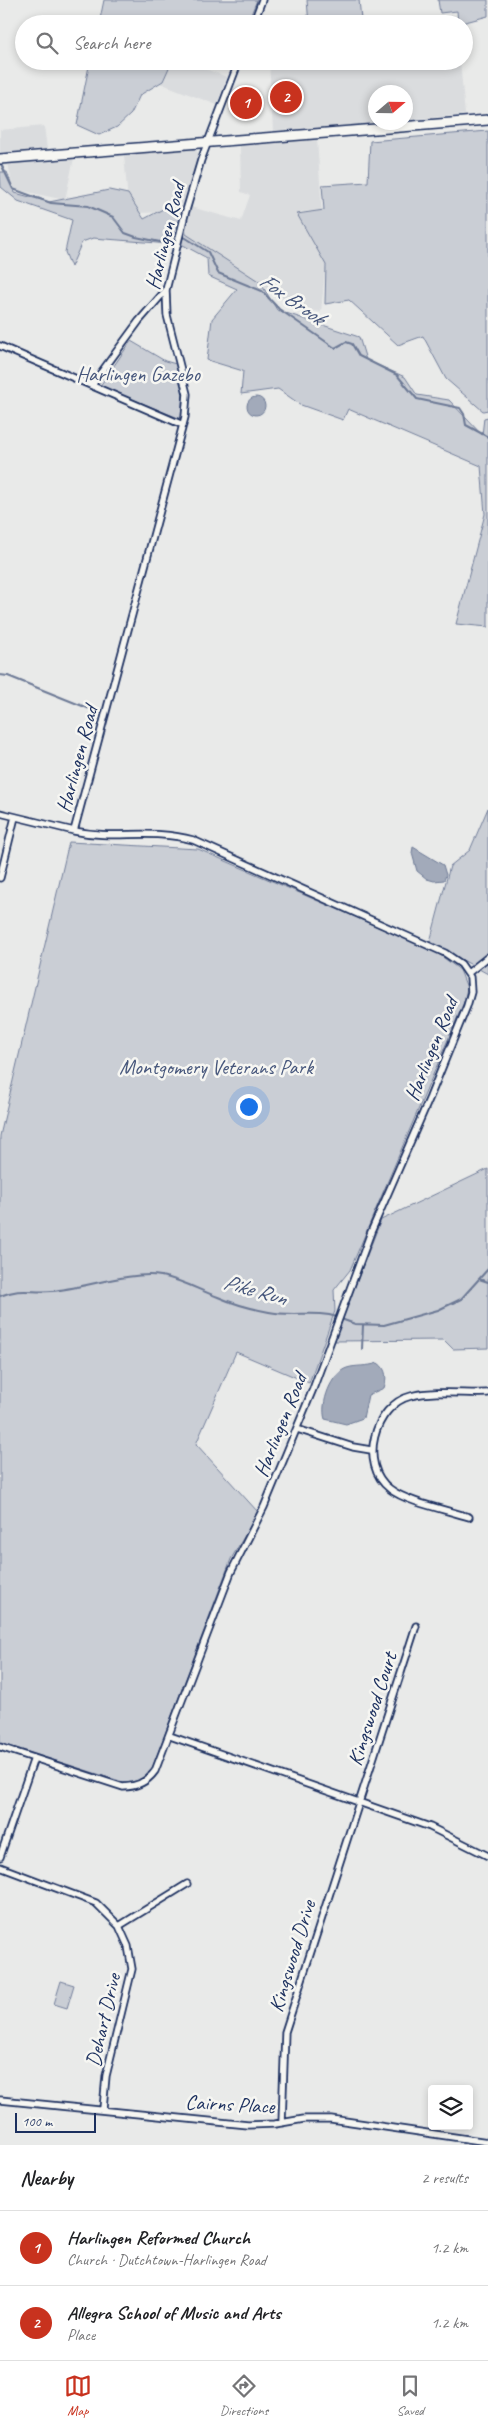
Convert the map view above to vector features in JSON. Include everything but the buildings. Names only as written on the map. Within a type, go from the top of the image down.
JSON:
[{"type":"highway","points":[[1,159],[488,120]]},
{"type":"street","points":[[256,15],[262,0]]},
{"type":"street","name":"Harlingen Road","points":[[0,1747],[116,1786],[131,1787],[144,1782],[152,1775],[170,1736],[231,1572],[264,1507],[297,1429],[370,1232],[461,1022],[471,992],[468,972],[454,959],[437,949],[193,840],[161,833],[104,835],[74,830],[183,425],[187,394],[167,315],[166,290],[180,231],[207,142],[235,70]]},
{"type":"street","points":[[92,385],[139,321],[166,290]]},
{"type":"street","points":[[0,346],[183,425]]},
{"type":"street","points":[[0,813],[74,830]]},
{"type":"street","points":[[0,878],[15,817]]},
{"type":"street","points":[[468,972],[488,957]]},
{"type":"street","points":[[469,1517],[401,1495],[389,1489],[378,1476],[371,1450],[387,1412],[405,1398],[422,1394],[488,1393]]},
{"type":"street","points":[[297,1429],[353,1447],[371,1450]]},
{"type":"street","name":"Kingswood Court","points":[[359,1802],[416,1626]]},
{"type":"street","points":[[170,1736],[441,1831],[488,1856]]},
{"type":"street","points":[[0,1857],[34,1758]]},
{"type":"street","name":"Kingswood Drive","points":[[282,2123],[285,2032],[359,1802]]},
{"type":"street","name":"Dehart Drive","points":[[0,1868],[96,1903],[119,1926],[128,1946],[132,1969],[106,2076],[103,2109]]},
{"type":"street","points":[[119,1926],[187,1884]]},
{"type":"street","name":"Cairns Place","points":[[0,2100],[248,2125],[282,2123],[304,2119],[331,2120],[488,2142]]},
{"type":"shaded area","points":[[165,70],[208,70],[227,77],[217,105],[160,83]]},
{"type":"shaded area","points":[[270,70],[461,70],[465,115],[413,119],[413,85],[368,85],[368,124],[273,131]]},
{"type":"shaded area","points":[[44,126],[47,149],[0,153],[0,130]]},
{"type":"shaded area","points":[[317,139],[322,211],[299,212],[330,223],[321,312],[297,308],[184,236],[191,207],[241,221],[250,195],[241,192],[240,145]]},
{"type":"shaded area","points":[[195,148],[199,154],[182,212],[129,213],[124,155]]},
{"type":"shaded area","points":[[74,158],[65,200],[13,189],[8,163]]},
{"type":"green space","points":[[104,0],[257,0],[251,15],[101,15]]},
{"type":"green space","points":[[307,0],[359,0],[361,15],[308,15]]},
{"type":"green space","points":[[438,0],[488,0],[488,16],[473,20],[473,15],[457,15],[457,11],[440,13]]},
{"type":"green space","points":[[88,70],[168,70],[163,81],[140,95],[131,114],[117,127],[99,135],[77,125]]},
{"type":"green space","points":[[488,131],[488,410],[483,411],[446,379],[423,336],[398,345],[349,300],[325,304],[326,265],[297,214],[324,210],[322,185],[368,182],[370,141]]},
{"type":"green space","points":[[0,172],[7,172],[15,193],[49,202],[109,190],[128,194],[144,219],[163,209],[183,216],[186,234],[260,282],[277,310],[359,337],[366,360],[405,377],[417,395],[449,400],[482,435],[484,418],[488,417],[488,627],[456,624],[485,514],[481,466],[348,409],[343,420],[301,405],[278,389],[241,394],[243,371],[207,360],[212,319],[237,289],[208,276],[207,258],[183,245],[93,238],[82,242],[71,267],[65,252],[72,220],[18,201],[1,187]]},
{"type":"green space","name":"Harlingen Gazebo","points":[[131,341],[165,361],[176,364],[183,390],[181,419],[100,386]]},
{"type":"green space","points":[[488,808],[488,974],[430,942],[450,866],[470,850]]},
{"type":"green space","name":"Montgomery Veterans Park","points":[[69,842],[198,849],[436,952],[460,970],[467,988],[464,1002],[350,1270],[334,1290],[335,1311],[309,1383],[236,1352],[196,1444],[258,1512],[254,1522],[231,1559],[153,1766],[141,1780],[126,1783],[0,1743],[0,1136]]},
{"type":"green space","points":[[488,1169],[488,1348],[453,1349],[444,1340],[333,1341],[381,1220]]},
{"type":"green space","points":[[61,1981],[74,1985],[67,2008],[54,2004]]},
{"type":"water","points":[[252,397],[260,397],[265,402],[263,413],[252,415],[247,410],[247,402]]},
{"type":"water","points":[[413,847],[443,865],[446,875],[444,880],[434,881],[427,879],[417,871],[412,853]]},
{"type":"water","points":[[378,1363],[385,1371],[385,1385],[384,1388],[368,1395],[363,1418],[346,1424],[325,1419],[324,1405],[328,1390],[336,1376],[347,1368]]},
{"type":"waterway","name":"Fox Brook","points":[[0,162],[13,189],[51,203],[88,206],[113,217],[125,233],[136,237],[160,242],[173,235],[186,238],[208,252],[218,273],[262,291],[279,309],[335,348],[346,342],[352,344],[359,356],[397,375],[417,399],[460,408],[464,414],[466,425],[488,437]]},
{"type":"waterway","points":[[0,675],[8,676],[100,713]]},
{"type":"waterway","name":"Pike Run","points":[[341,1319],[355,1324],[384,1325],[438,1310],[461,1299],[488,1269]]},
{"type":"waterway","name":"Pike Run","points":[[0,1296],[20,1291],[65,1289],[149,1275],[176,1280],[230,1302],[257,1309],[287,1314],[321,1314],[337,1317]]},
{"type":"waterway","points":[[479,1279],[488,1282]]},
{"type":"waterway","points":[[362,1349],[363,1325]]},
{"type":"place","name":"Allegra School of Music and Arts","points":[[286,97]]},
{"type":"place","name":"Harlingen Reformed Church","points":[[246,103]]}]
